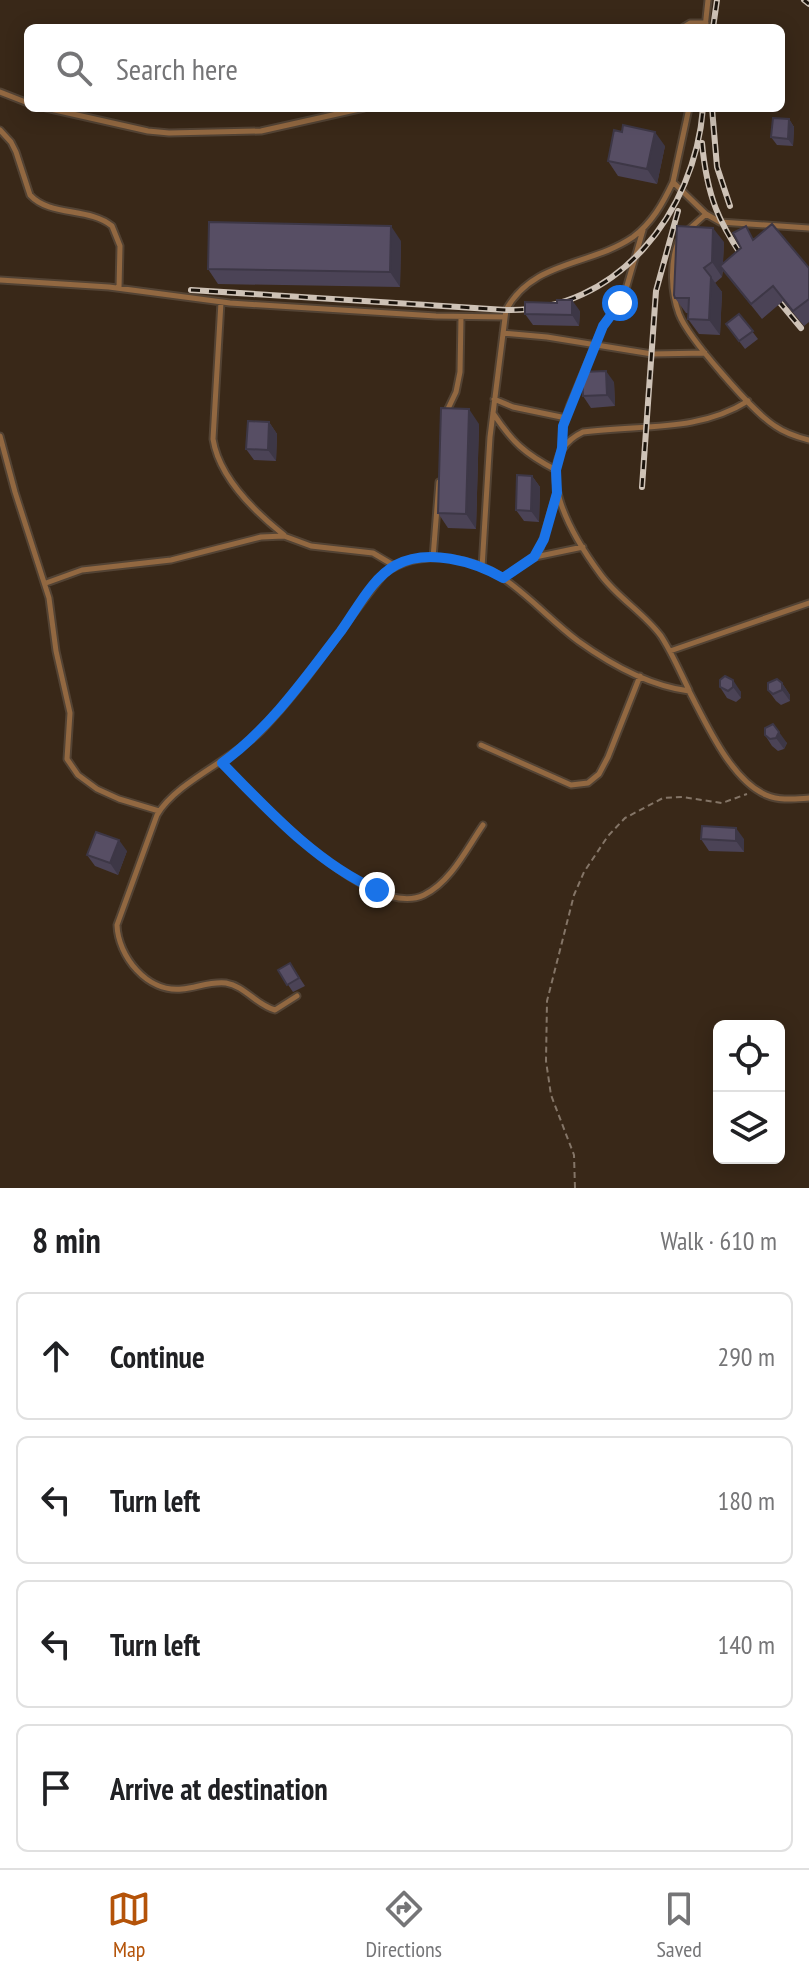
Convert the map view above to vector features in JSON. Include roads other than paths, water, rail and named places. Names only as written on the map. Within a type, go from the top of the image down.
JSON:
[{"type":"lane","points":[[705,24],[708,0]]},
{"type":"lane","points":[[0,92],[24,101]]},
{"type":"lane","points":[[64,112],[169,133],[261,131],[346,112]]},
{"type":"lane","points":[[482,568],[494,399],[505,317],[517,293],[540,274],[619,245],[643,229],[663,203],[673,182],[688,112]]},
{"type":"lane","points":[[0,130],[11,142],[30,195],[36,201],[89,214],[112,226],[120,246],[119,288]]},
{"type":"lane","points":[[673,182],[706,214],[729,224],[809,228]]},
{"type":"lane","points":[[706,214],[678,242],[673,264],[673,285],[679,314],[693,339],[748,401],[776,427],[809,440]]},
{"type":"lane","points":[[643,229],[624,296],[610,313],[566,418],[556,470],[557,493],[561,506],[601,575],[648,622],[670,651],[720,747],[755,789],[780,799],[809,798]]},
{"type":"lane","points":[[0,280],[119,288],[221,302],[345,312],[505,317]]},
{"type":"lane","points":[[221,302],[215,380],[215,450],[223,467],[267,522],[284,536],[311,546],[373,553],[395,566]]},
{"type":"lane","points":[[445,416],[456,392],[460,372],[461,317]]},
{"type":"lane","points":[[503,333],[652,354],[705,353]]},
{"type":"lane","points":[[494,399],[513,407],[566,418]]},
{"type":"lane","points":[[562,448],[583,432],[702,422],[748,401]]},
{"type":"lane","points":[[493,413],[512,441],[523,451],[556,470]]},
{"type":"lane","points":[[0,436],[15,492],[46,583],[56,651],[70,713],[66,752],[69,764],[97,789],[159,811]]},
{"type":"lane","points":[[433,558],[439,478]]},
{"type":"lane","points":[[534,557],[548,530],[557,493]]},
{"type":"lane","points":[[46,583],[82,570],[171,560],[261,537],[284,536]]},
{"type":"lane","points":[[503,578],[534,557],[583,547]]},
{"type":"lane","points":[[297,996],[280,1008],[271,1009],[235,986],[218,983],[172,989],[152,982],[133,966],[119,941],[117,925],[159,811],[171,797],[222,763],[261,731],[385,573],[413,559],[433,558],[482,568],[503,578],[601,657],[675,690],[689,691]]},
{"type":"lane","points":[[670,651],[809,603]]},
{"type":"lane","points":[[481,745],[571,785],[588,783],[599,774],[608,757],[640,676]]},
{"type":"lane","points":[[222,763],[282,823],[335,867],[374,889],[403,898],[422,896],[441,881],[483,825]]},
{"type":"railway","points":[[714,24],[717,0]]},
{"type":"railway","points":[[804,0],[809,4]]},
{"type":"railway","points":[[191,290],[506,310],[546,306],[582,294],[615,275],[643,249],[666,218],[684,184],[697,147],[702,112]]},
{"type":"railway","points":[[712,112],[717,167],[730,206]]},
{"type":"railway","points":[[702,143],[707,179],[716,208],[729,236],[749,266]]},
{"type":"railway","points":[[642,487],[656,291],[678,211]]},
{"type":"railway","points":[[767,287],[801,328]]}]
